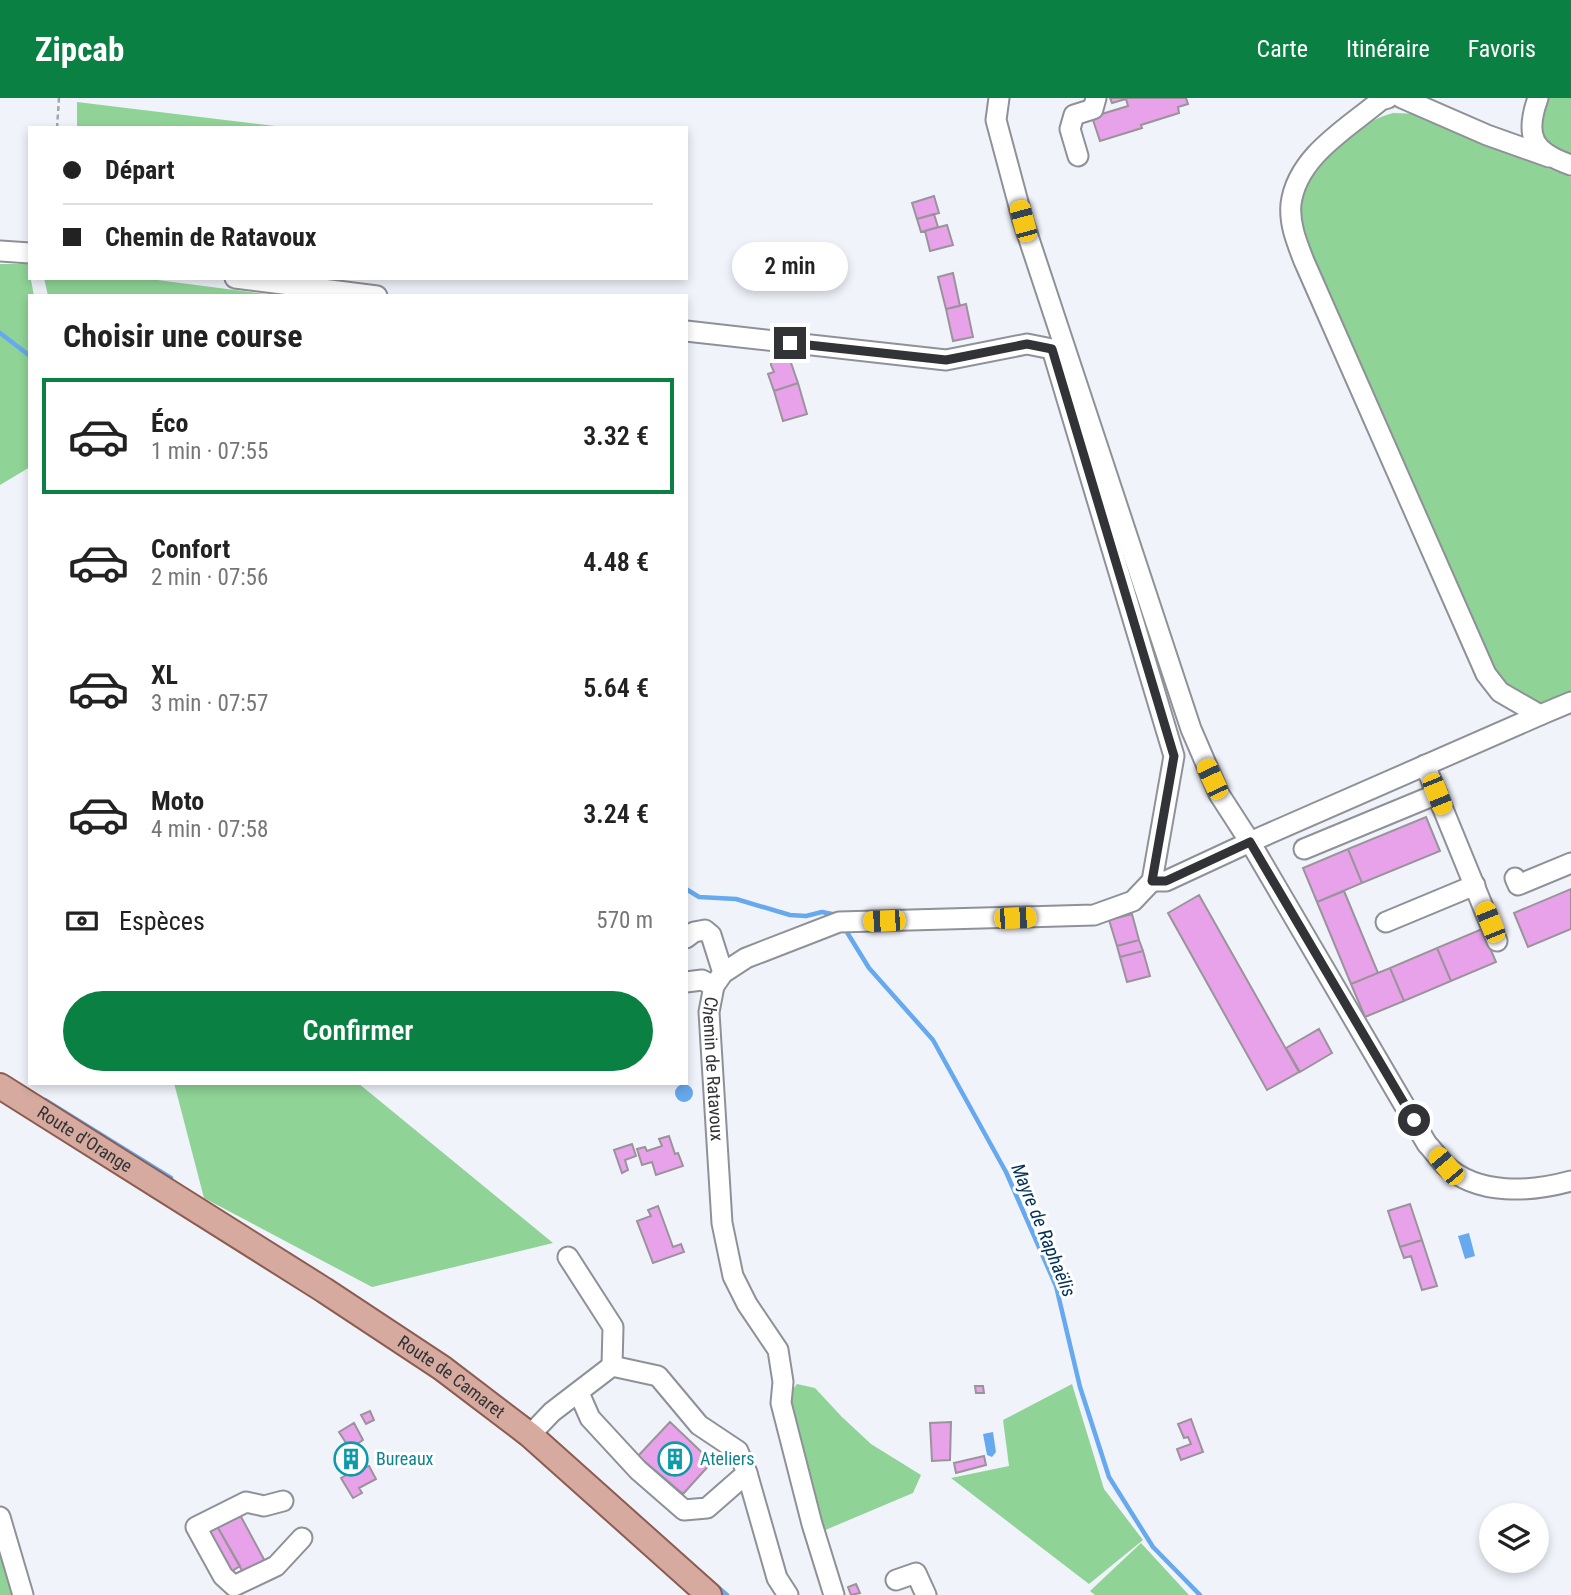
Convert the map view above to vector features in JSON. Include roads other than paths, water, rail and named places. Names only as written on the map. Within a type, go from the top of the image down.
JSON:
[{"type":"main road","name":"Route d'Orange","points":[[0,1086],[169,1192]]},
{"type":"main road","name":"Route de Camaret","points":[[169,1192],[442,1367],[530,1435],[709,1595]]},
{"type":"street","points":[[999,98],[996,120],[1023,221],[1186,716],[1219,794],[1250,842],[1427,1144],[1446,1166],[1472,1181],[1501,1190],[1529,1189],[1571,1181]]},
{"type":"street","points":[[1078,156],[1070,129],[1074,115],[1093,109],[1096,98]]},
{"type":"street","points":[[1388,98],[1381,100],[1315,154],[1300,177],[1291,203],[1293,230],[1304,261],[1486,674],[1500,691],[1540,715]]},
{"type":"street","points":[[1402,98],[1487,135],[1571,165]]},
{"type":"street","points":[[1538,98],[1532,116],[1532,133],[1538,146],[1549,157]]},
{"type":"street","points":[[0,251],[28,253]]},
{"type":"street","points":[[251,280],[361,294]]},
{"type":"street","points":[[688,331],[946,360],[1027,344],[1052,349],[1174,756],[1152,881],[1166,881],[1571,702]]},
{"type":"street","points":[[1425,765],[1497,941]]},
{"type":"street","points":[[1304,849],[1437,794]]},
{"type":"street","points":[[1515,878],[1518,885],[1571,863]]},
{"type":"street","name":"Chemin de Ratavoux","points":[[834,1595],[812,1524],[781,1403],[783,1382],[778,1350],[747,1304],[733,1276],[722,1223],[709,1012],[718,979],[746,958],[839,922],[1094,915],[1133,901],[1152,881]]},
{"type":"street","points":[[1386,922],[1475,885]]},
{"type":"street","points":[[688,936],[705,930],[711,935],[718,979],[688,982]]},
{"type":"street","points":[[530,1435],[552,1412],[612,1366],[613,1327],[568,1257]]},
{"type":"street","points":[[612,1366],[658,1376],[699,1425],[738,1451],[747,1473],[777,1578],[788,1595]]},
{"type":"street","points":[[579,1393],[590,1418],[638,1470],[684,1510],[707,1508],[747,1473]]},
{"type":"street","points":[[283,1501],[264,1506],[246,1502],[196,1527],[223,1576],[234,1586],[276,1566],[302,1538]]},
{"type":"street","points":[[0,1517],[23,1595]]},
{"type":"street","points":[[896,1580],[916,1573],[926,1595]]},
{"type":"water","points":[[681,1085],[687,1085],[692,1090],[690,1099],[684,1102],[678,1099],[675,1093]]},
{"type":"water","points":[[1469,1233],[1475,1256],[1465,1259],[1458,1236]]},
{"type":"water","points":[[993,1432],[996,1452],[992,1457],[987,1455],[983,1434]]},
{"type":"waterway","name":"Mayre de Raphaëlis","points":[[0,333],[28,354]]},
{"type":"waterway","name":"Mayre de Raphaëlis","points":[[688,890],[699,897],[736,899],[790,915],[806,916],[822,912],[837,915]]},
{"type":"waterway","name":"Mayre de Raphaëlis","points":[[845,929],[869,968],[933,1040],[1006,1172],[1056,1286],[1080,1387],[1109,1477],[1153,1547],[1200,1595]]},
{"type":"waterway","points":[[45,1100],[171,1178]]},
{"type":"waterway","points":[[714,1584],[727,1595]]},
{"type":"place","name":"Bureaux","points":[[351,1459]]},
{"type":"place","name":"Ateliers","points":[[675,1459]]}]
